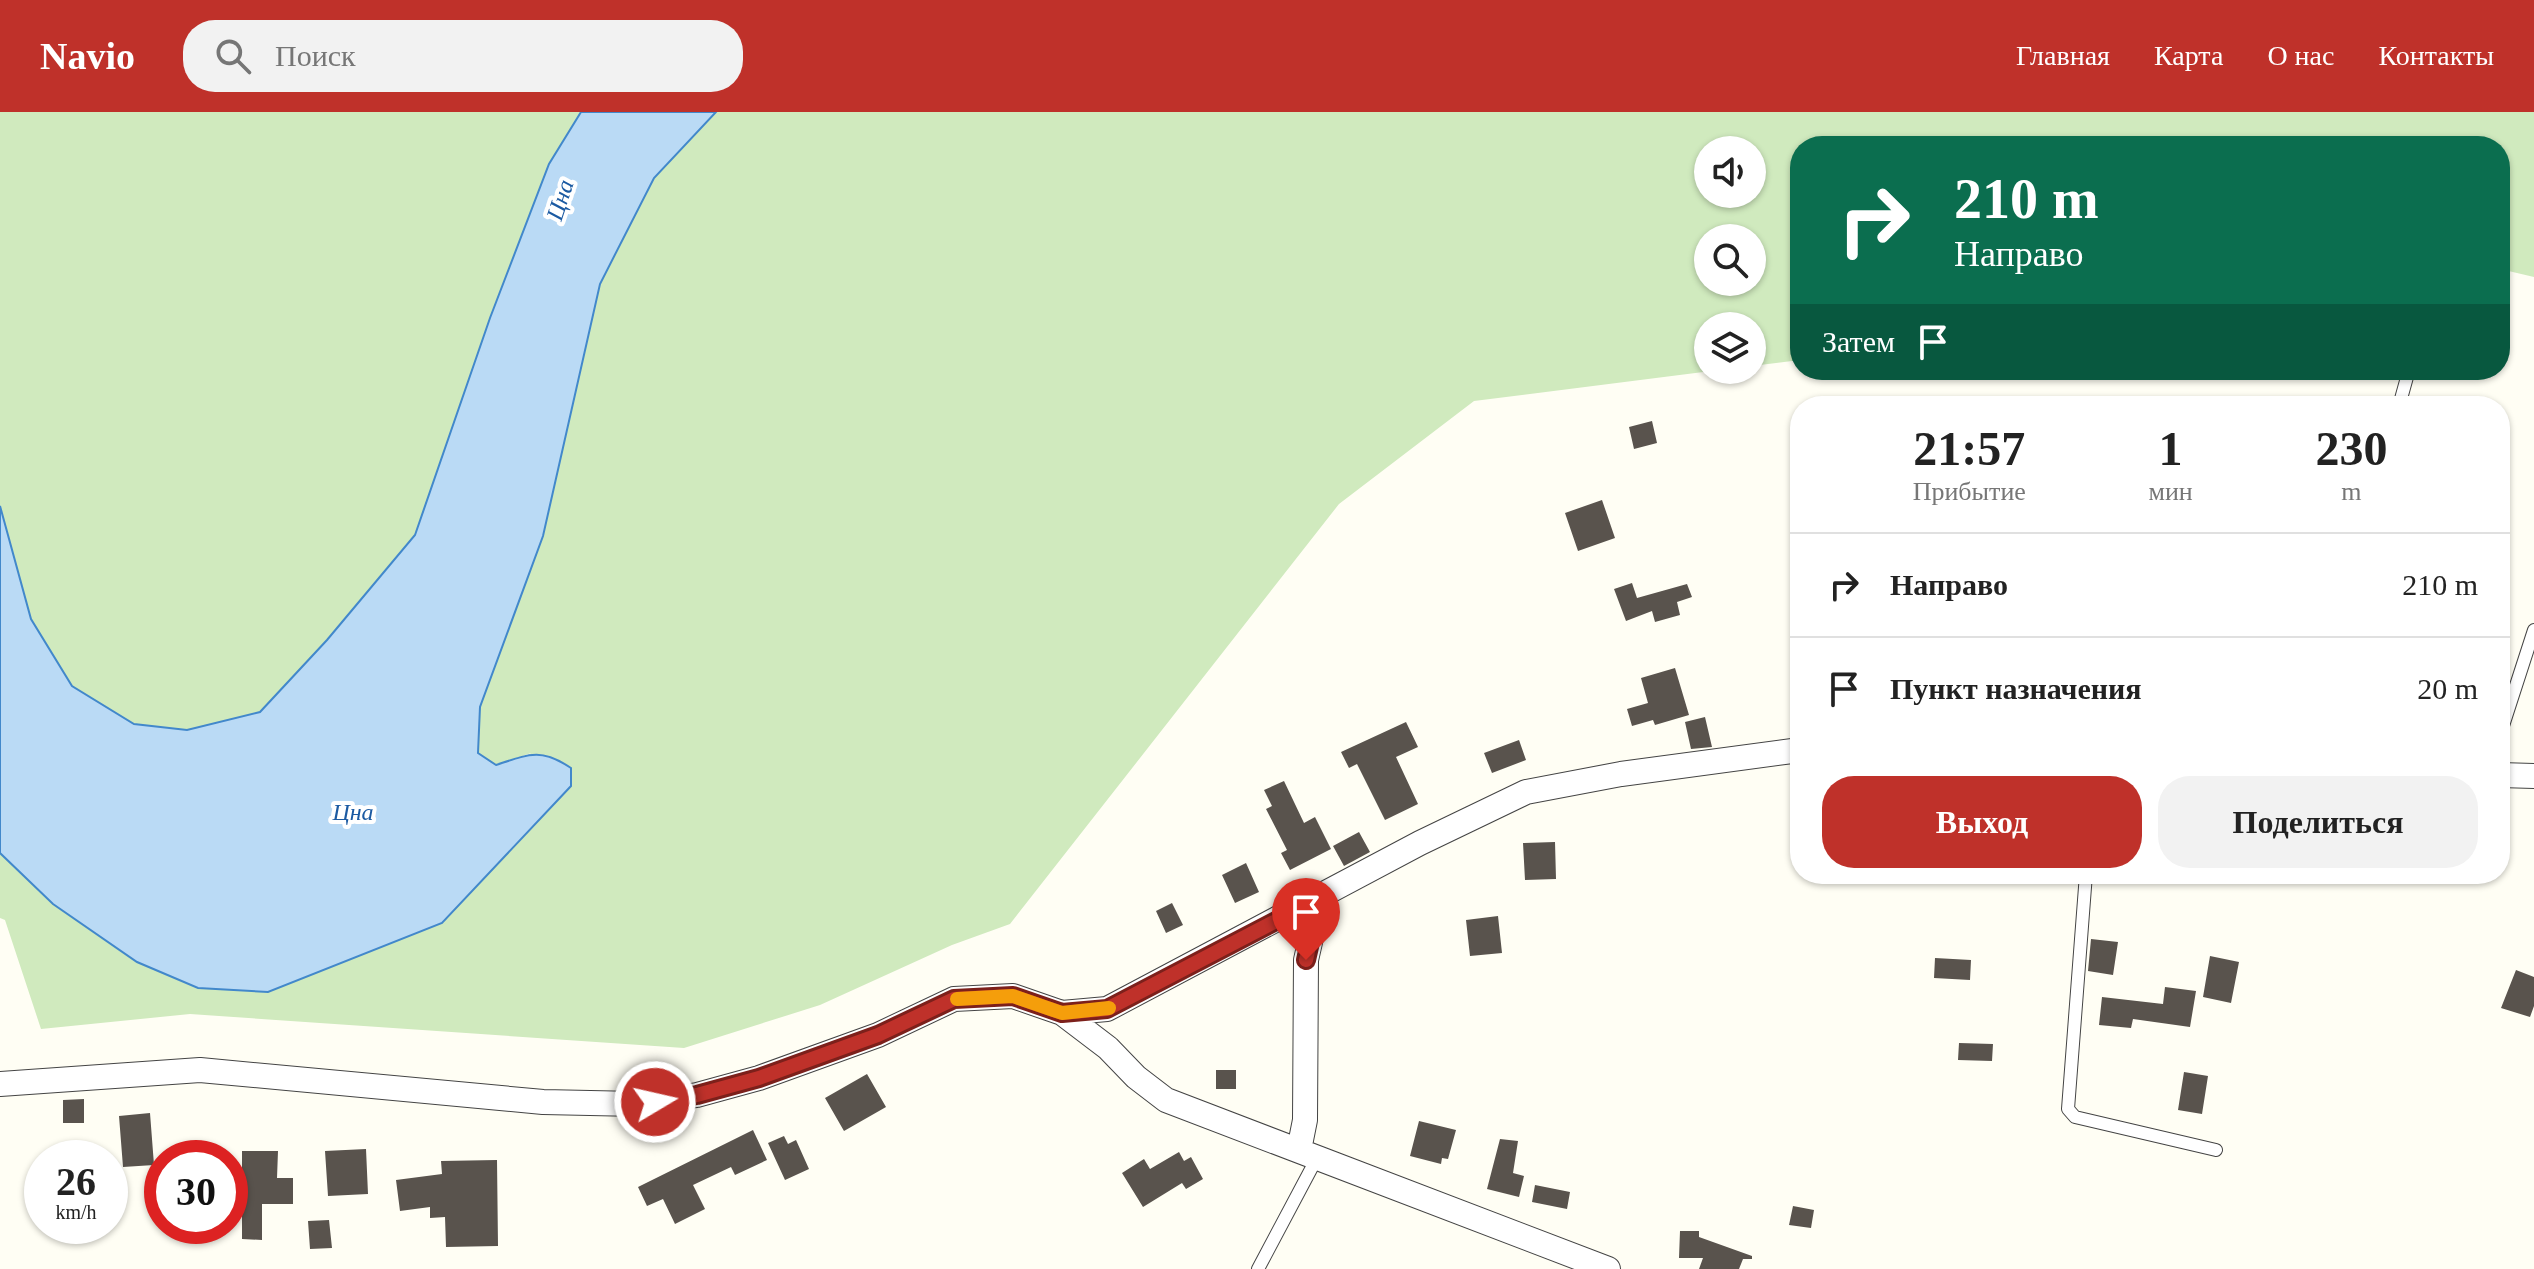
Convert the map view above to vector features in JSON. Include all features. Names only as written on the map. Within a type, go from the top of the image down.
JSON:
[{"type":"street","points":[[1062,1013],[1107,1009],[1420,843],[1526,792],[1621,774],[1790,751]]},
{"type":"street","points":[[2510,775],[2534,776]]},
{"type":"street","points":[[1308,1153],[1305,1120],[1306,960],[1320,898]]},
{"type":"street","points":[[0,1084],[200,1070],[543,1102],[637,1104],[697,1095],[759,1078],[878,1035],[954,999],[1013,996],[1062,1013],[1108,1048],[1136,1077],[1166,1100],[1608,1269]]},
{"type":"lane","points":[[2510,704],[2534,630]]},
{"type":"lane","points":[[2085,884],[2068,1109],[2075,1117],[2216,1150]]},
{"type":"lane","points":[[1258,1269],[1308,1153]]},
{"type":"green space","points":[[0,112],[581,112],[549,164],[490,318],[415,535],[327,640],[260,712],[187,730],[134,724],[71,686],[31,619],[0,506]]},
{"type":"green space","points":[[716,112],[2534,112],[2534,277],[2510,271],[2510,136],[1790,136],[1790,361],[1766,364],[1766,312],[1694,312],[1694,373],[1474,401],[1339,504],[1010,924],[952,945],[820,1005],[684,1048],[190,1014],[41,1029],[5,920],[0,918],[0,853],[53,904],[137,962],[198,988],[531,753],[496,765],[478,753],[480,707],[543,536],[600,284],[654,178]]},
{"type":"water","name":"Цна","points":[[581,112],[716,112],[654,178],[600,284],[543,536],[480,707],[478,753],[496,765],[526,756],[543,755],[571,768],[571,786],[442,923],[268,992],[198,988],[137,962],[53,904],[0,853],[0,506],[31,619],[72,686],[134,724],[187,730],[260,712],[327,640],[415,535],[490,318],[549,164]]},
{"type":"building","points":[[1652,421],[1657,443],[1634,449],[1629,427]]},
{"type":"building","points":[[1602,500],[1615,538],[1578,551],[1565,513]]},
{"type":"building","points":[[1632,583],[1637,598],[1687,584],[1692,597],[1677,602],[1680,615],[1655,622],[1652,611],[1626,621],[1614,589]]},
{"type":"building","points":[[1675,668],[1689,715],[1655,725],[1653,720],[1632,726],[1627,709],[1648,703],[1641,678]]},
{"type":"building","points":[[1705,717],[1712,747],[1691,749],[1685,722]]},
{"type":"building","points":[[1406,722],[1418,747],[1396,757],[1418,804],[1385,820],[1357,764],[1349,768],[1341,752]]},
{"type":"building","points":[[1519,740],[1526,760],[1492,773],[1484,753]]},
{"type":"building","points":[[1284,781],[1304,823],[1315,817],[1331,849],[1290,870],[1281,853],[1287,850],[1266,809],[1272,806],[1264,790]]},
{"type":"building","points":[[1359,832],[1370,852],[1344,866],[1333,846]]},
{"type":"building","points":[[1555,842],[1556,879],[1525,880],[1523,843]]},
{"type":"building","points":[[1246,863],[1259,892],[1235,903],[1222,875]]},
{"type":"building","points":[[1172,903],[1183,925],[1166,933],[1156,911]]},
{"type":"building","points":[[1498,916],[1502,953],[1470,956],[1466,920]]},
{"type":"building","points":[[2091,939],[2118,942],[2113,975],[2088,971]]},
{"type":"building","points":[[2210,956],[2239,962],[2231,1003],[2203,997]]},
{"type":"building","points":[[1935,958],[1971,960],[1970,980],[1934,978]]},
{"type":"building","points":[[2516,970],[2534,977],[2534,1006],[2530,1017],[2501,1008]]},
{"type":"building","points":[[2165,987],[2196,991],[2190,1027],[2133,1019],[2131,1028],[2099,1025],[2102,997],[2163,1004]]},
{"type":"building","points":[[1959,1043],[1993,1044],[1992,1061],[1958,1060]]},
{"type":"building","points":[[1216,1070],[1236,1070],[1236,1089],[1216,1089]]},
{"type":"building","points":[[2184,1072],[2208,1076],[2202,1114],[2178,1110]]},
{"type":"building","points":[[867,1074],[886,1107],[844,1131],[825,1098]]},
{"type":"building","points":[[84,1099],[84,1123],[63,1123],[63,1100]]},
{"type":"building","points":[[150,1113],[152,1140],[144,1140],[144,1166],[128,1167],[128,1140],[121,1140],[119,1116]]},
{"type":"building","points":[[1419,1121],[1456,1130],[1448,1159],[1442,1158],[1441,1164],[1410,1156]]},
{"type":"building","points":[[753,1130],[767,1160],[735,1175],[731,1167],[693,1185],[705,1209],[675,1224],[663,1199],[647,1206],[638,1187]]},
{"type":"building","points":[[784,1136],[788,1144],[796,1140],[809,1169],[785,1180],[768,1143]]},
{"type":"building","points":[[1500,1139],[1518,1141],[1513,1173],[1524,1176],[1519,1197],[1487,1189]]},
{"type":"building","points":[[366,1149],[368,1194],[328,1196],[325,1151]]},
{"type":"building","points":[[248,1151],[278,1151],[277,1178],[293,1178],[293,1204],[262,1204],[262,1240],[248,1239]]},
{"type":"building","points":[[1179,1152],[1184,1161],[1191,1157],[1203,1179],[1186,1189],[1182,1183],[1143,1207],[1122,1173],[1144,1159],[1150,1169]]},
{"type":"building","points":[[497,1160],[498,1246],[446,1247],[445,1217],[430,1218],[430,1207],[400,1211],[396,1180],[442,1174],[441,1161]]},
{"type":"building","points":[[1535,1185],[1570,1192],[1567,1209],[1532,1202]]},
{"type":"building","points":[[1793,1206],[1814,1210],[1811,1228],[1789,1225]]},
{"type":"building","points":[[329,1220],[332,1248],[310,1249],[308,1221]]},
{"type":"building","points":[[1680,1231],[1699,1231],[1699,1237],[1752,1256],[1752,1259],[1743,1259],[1739,1269],[1699,1269],[1703,1258],[1679,1258]]},
{"type":"slow traffic","points":[[957,999],[1013,996],[1062,1013],[1109,1008]]},
{"type":"route","points":[[655,1102],[697,1095],[759,1078],[878,1035],[954,999],[1013,996],[1062,1013],[1107,1009],[1320,898],[1306,960]]}]
